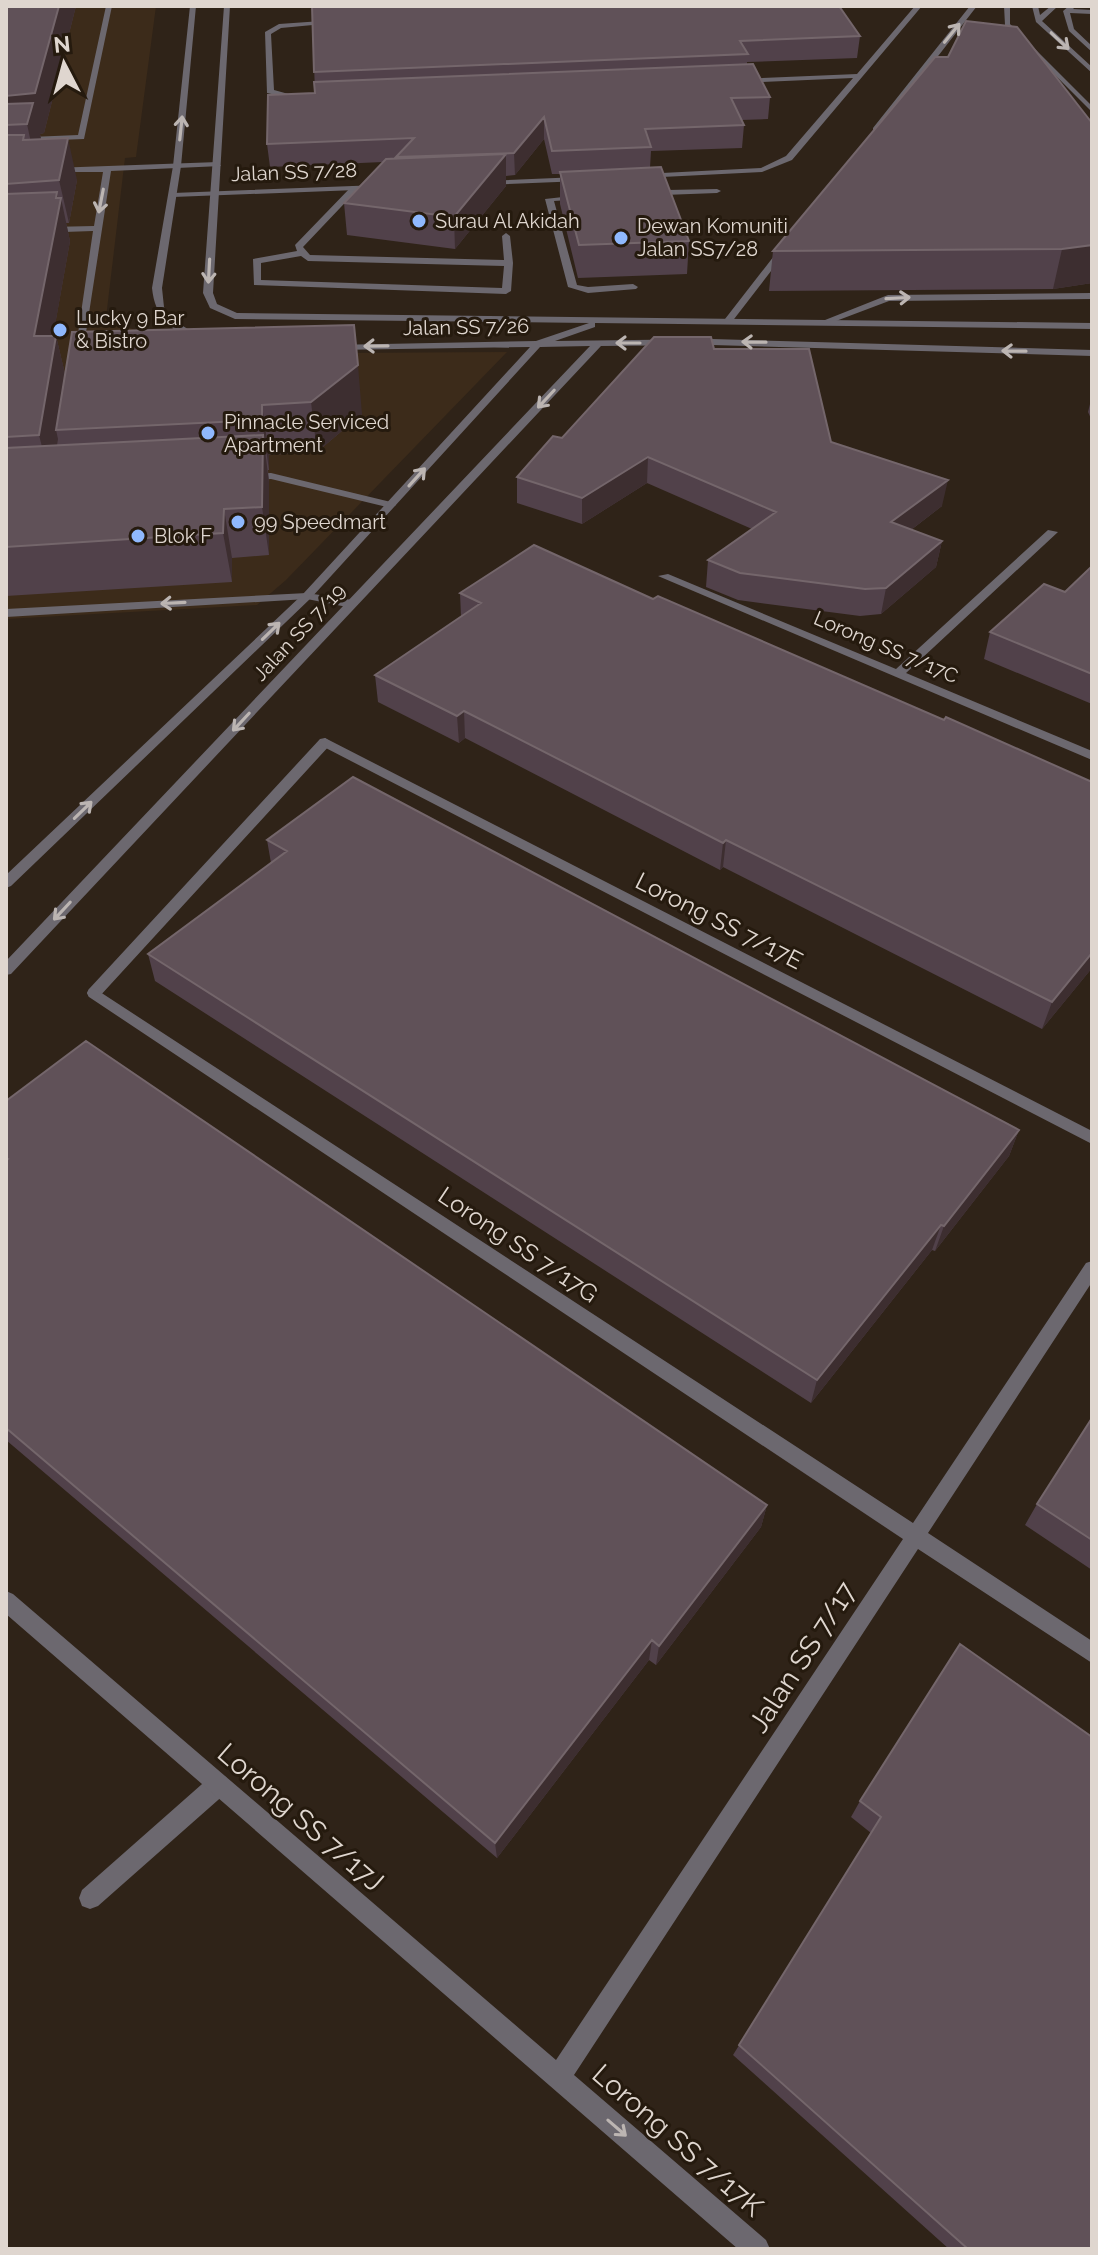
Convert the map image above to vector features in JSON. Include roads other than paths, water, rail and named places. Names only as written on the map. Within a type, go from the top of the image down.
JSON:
[{"type":"street","points":[[6,140],[81,137],[109,6]]},
{"type":"street","points":[[193,6],[177,166],[157,288],[157,309],[170,324],[208,341]]},
{"type":"street","name":"Jalan SS 7/26","points":[[227,6],[208,293],[213,306],[235,316],[1092,326]]},
{"type":"street","points":[[638,176],[762,170],[789,158],[919,6]]},
{"type":"street","points":[[872,135],[974,6]]},
{"type":"street","points":[[1007,6],[1007,24],[1092,110]]},
{"type":"street","points":[[1035,6],[1038,21],[1092,71]]},
{"type":"street","points":[[1038,21],[1055,6]]},
{"type":"street","points":[[1092,12],[1070,9],[1071,30],[1092,50]]},
{"type":"street","points":[[311,99],[283,97],[270,91],[267,33],[279,26],[303,22],[350,20]]},
{"type":"street","points":[[1031,48],[1031,62]]},
{"type":"street","points":[[734,81],[860,76]]},
{"type":"street","points":[[47,171],[218,164]]},
{"type":"street","points":[[77,365],[107,169]]},
{"type":"street","points":[[653,176],[669,205]]},
{"type":"street","points":[[471,183],[592,178]]},
{"type":"street","name":"Jalan SS 7/28","points":[[173,195],[396,187]]},
{"type":"street","points":[[355,188],[298,247],[308,258],[509,263]]},
{"type":"street","points":[[650,193],[717,191]]},
{"type":"street","points":[[592,197],[549,199],[573,287],[588,290],[633,287]]},
{"type":"street","points":[[6,231],[96,228]]},
{"type":"street","points":[[728,321],[795,234]]},
{"type":"street","points":[[304,253],[256,261],[257,283],[506,291],[509,263],[506,236]]},
{"type":"street","points":[[825,322],[888,298],[1092,296]]},
{"type":"street","points":[[534,319],[600,342]]},
{"type":"street","name":"Jalan SS 7/19","points":[[6,883],[307,596],[538,344],[613,320]]},
{"type":"street","name":"Jalan SS 7/26","points":[[324,347],[600,342],[785,343],[1092,353]]},
{"type":"street","name":"Jalan SS 7/19","points":[[6,970],[600,342]]},
{"type":"street","points":[[241,478],[271,476],[391,505]]},
{"type":"street","points":[[898,674],[1052,532]]},
{"type":"street","name":"Lorong SS 7/17C","points":[[664,576],[1092,756]]},
{"type":"street","points":[[6,613],[307,596],[352,604]]},
{"type":"street","name":"Lorong SS 7/17E","points":[[94,993],[325,742],[1092,1138]]},
{"type":"street","name":"Lorong SS 7/17G","points":[[94,993],[1092,1653]]},
{"type":"street","name":"Jalan SS 7/17","points":[[559,2077],[1092,1268]]},
{"type":"street","name":"Lorong SS 7/17J","points":[[6,1601],[559,2077]]},
{"type":"street","points":[[90,1898],[218,1785]]},
{"type":"street","name":"Lorong SS 7/17K","points":[[559,2077],[757,2249]]},
{"type":"place","name":"Surau Al Akidah","points":[[419,221]]},
{"type":"place","name":"Dewan Komuniti Jalan SS7/28","points":[[621,238]]},
{"type":"place","name":"Lucky 9 Bar & Bistro","points":[[60,330]]},
{"type":"place","name":"Pinnacle Serviced Apartment","points":[[208,433]]},
{"type":"place","name":"99 Speedmart","points":[[238,522]]},
{"type":"place","name":"Blok F","points":[[138,536]]}]
